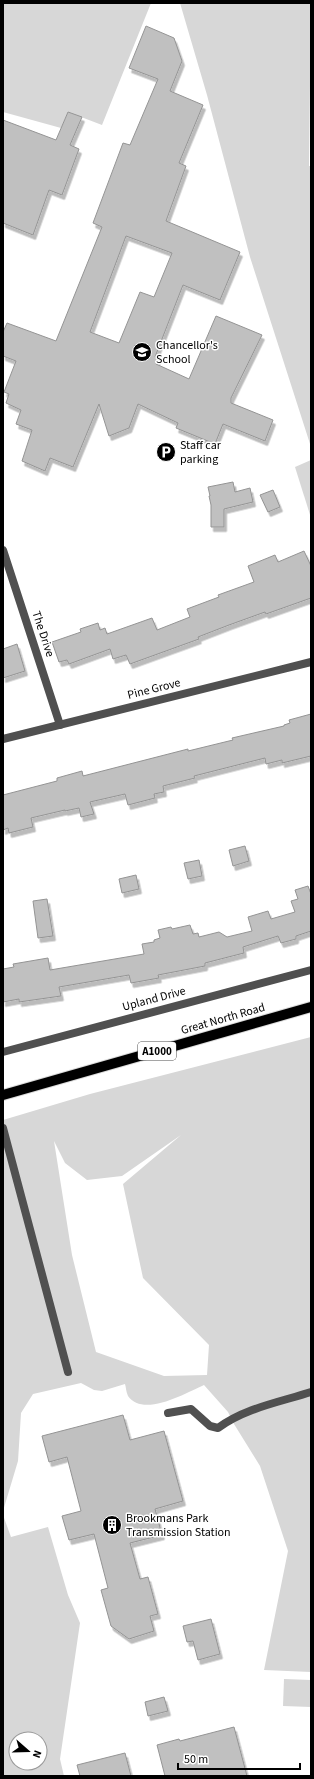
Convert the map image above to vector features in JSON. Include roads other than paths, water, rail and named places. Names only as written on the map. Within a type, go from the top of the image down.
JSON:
[{"type":"main road","name":"Great North Road","points":[[3,1095],[311,1007]]},
{"type":"street","name":"The Drive","points":[[3,550],[60,725]]},
{"type":"street","name":"Pine Grove","points":[[3,739],[311,662]]},
{"type":"street","name":"Upland Drive","points":[[3,1052],[311,970]]},
{"type":"street","points":[[3,1128],[68,1372]]},
{"type":"street","points":[[168,1413],[191,1409],[210,1426],[218,1428],[231,1418],[245,1412],[311,1392]]},
{"type":"place","name":"Chancellor's School","points":[[142,352]]},
{"type":"place","name":"Staff car parking","points":[[166,452]]},
{"type":"place","name":"Brookmans Park Transmission Station","points":[[112,1525]]}]
